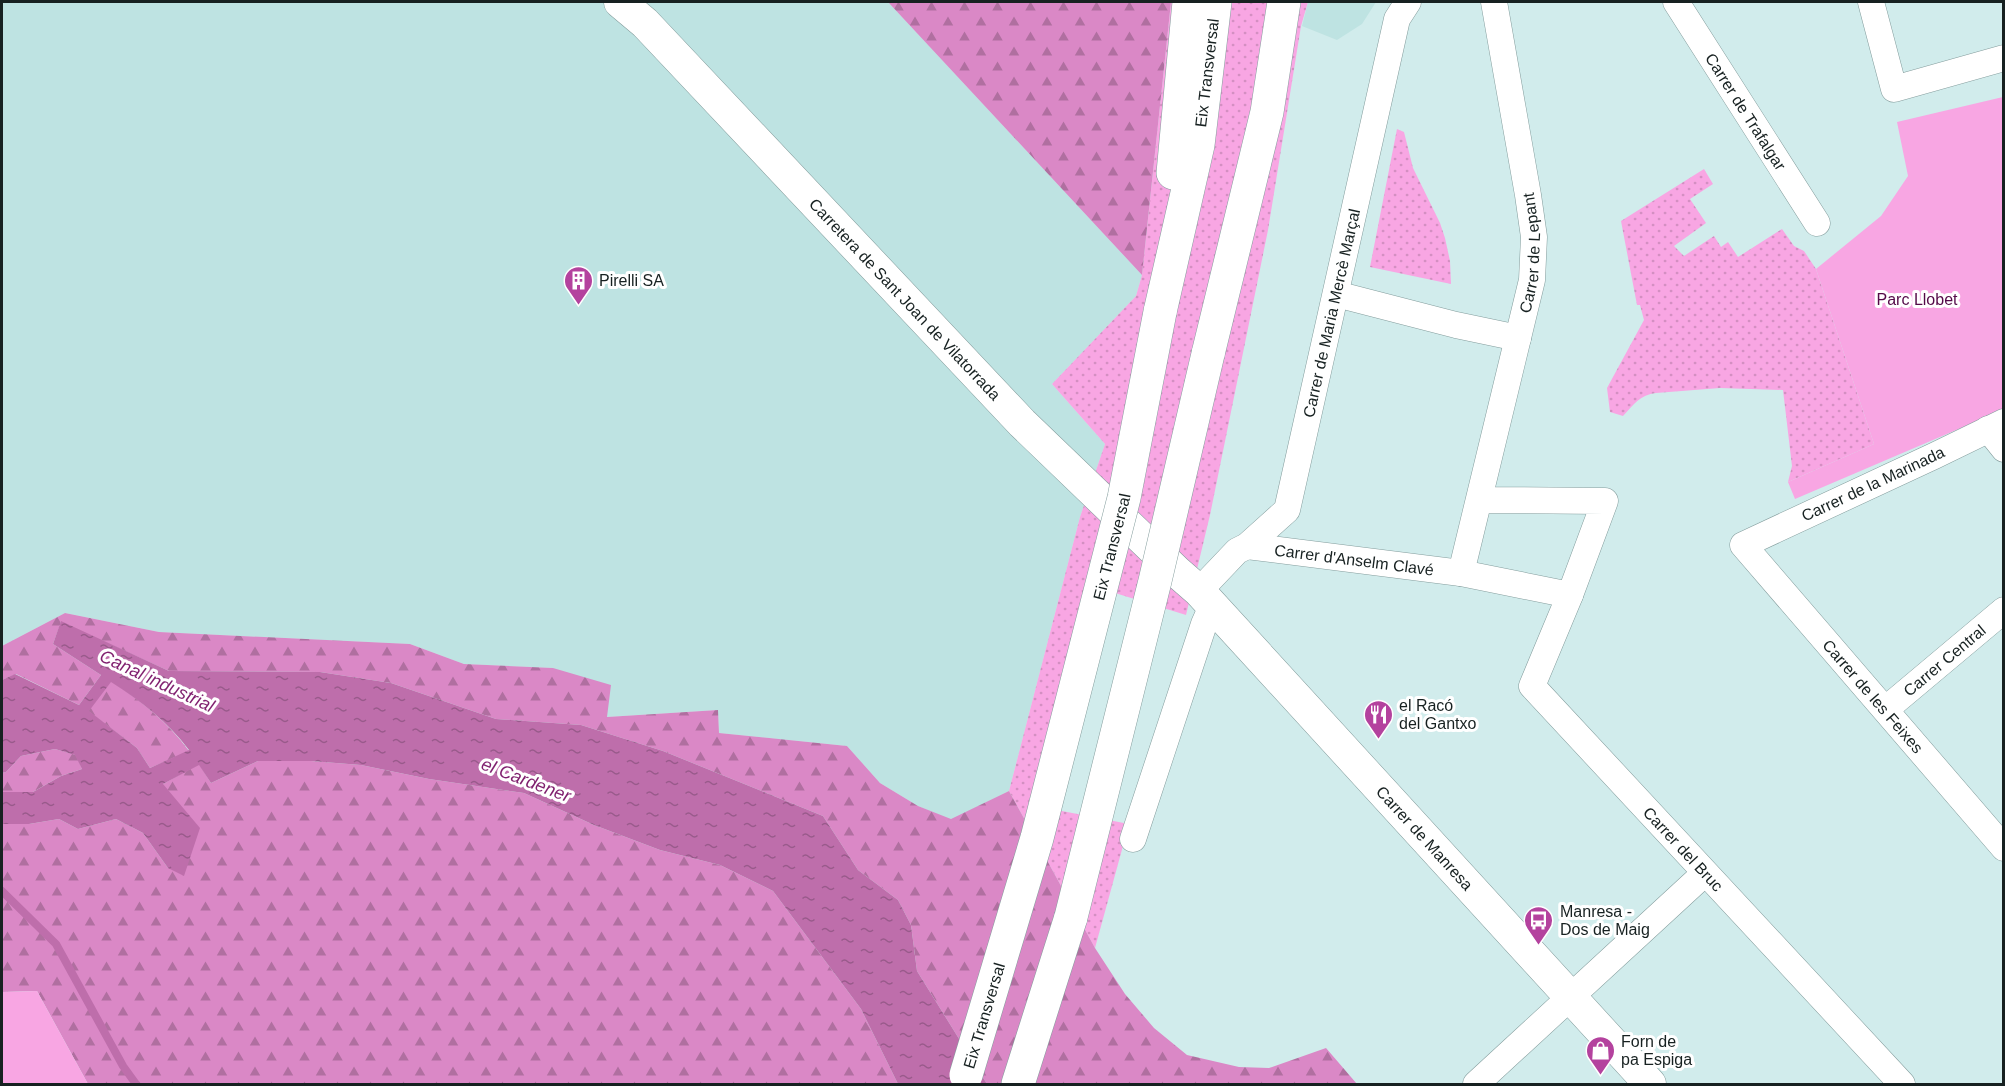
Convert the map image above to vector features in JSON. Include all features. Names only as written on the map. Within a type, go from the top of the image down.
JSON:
[{"type":"highway","points":[[1160,312],[1189,2]]},
{"type":"highway","name":"Eix Transversal","points":[[964,1081],[1037,838],[1124,498],[1160,312],[1198,146],[1215,2]]},
{"type":"highway","points":[[1208,354],[1261,2]]},
{"type":"highway","points":[[1039,1084],[1071,917],[1155,581],[1267,112],[1284,2]]},
{"type":"highway","points":[[1018,1084],[1071,917]]},
{"type":"street","name":"Carretera de Sant Joan de Vilatorrada","points":[[620,2],[645,23],[1022,423],[1176,572],[1206,598]]},
{"type":"street","name":"Carrer de Maria Mercè Marçal","points":[[1206,598],[1237,551],[1247,546],[1287,510],[1397,19],[1408,2]]},
{"type":"street","name":"Carrer de Lepant","points":[[1461,573],[1532,280],[1533,237],[1528,195],[1494,2]]},
{"type":"street","name":"Carrer de Trafalgar","points":[[1676,2],[1817,223]]},
{"type":"street","points":[[1871,2],[1894,89],[2004,58]]},
{"type":"street","points":[[1336,294],[1456,325],[1518,338]]},
{"type":"street","points":[[1996,425],[2004,449]]},
{"type":"street","name":"Carrer de la Marinada","points":[[1743,545],[1996,425]]},
{"type":"street","points":[[1478,503],[1605,501],[1570,595]]},
{"type":"street","name":"Carrer de les Feixes","points":[[1743,545],[2004,848]]},
{"type":"street","name":"Carrer d'Anselm Clavé","points":[[1247,546],[1461,573],[1570,595]]},
{"type":"street","name":"Carrer del Bruc","points":[[1570,595],[1532,686],[1902,1084]]},
{"type":"street","points":[[1133,839],[1204,624],[1206,598]]},
{"type":"street","name":"Carrer de Manresa","points":[[1206,598],[1650,1084]]},
{"type":"street","name":"Carrer Central","points":[[1886,709],[2004,610]]},
{"type":"street","points":[[1476,1084],[1705,873]]},
{"type":"shaded area","name":"Pirelli SA","points":[[2,2],[888,2],[1142,275],[1136,296],[1052,384],[1105,444],[1080,517],[1009,791],[951,820],[918,806],[880,783],[847,746],[719,733],[718,710],[607,717],[553,668],[464,664],[410,644],[159,632],[65,613],[2,646]]},
{"type":"shaded area","points":[[1308,2],[1376,2],[1362,24],[1337,40],[1302,26]]},
{"type":"green space","points":[[888,2],[1171,2],[1142,275]]},
{"type":"green space","points":[[1171,2],[1308,2],[1301,26],[1268,230],[1210,515],[1186,615],[1086,584],[1031,805],[1129,824],[1095,948],[1009,791],[1080,517],[1105,444],[1052,384],[1136,296],[1142,275]]},
{"type":"green space","name":"Parc Llobet","points":[[2003,97],[2003,410],[1795,499],[1788,482],[1874,444],[1816,269],[1881,216],[1908,176],[1897,122]]},
{"type":"green space","points":[[1397,129],[1404,132],[1413,168],[1440,223],[1450,261],[1451,284],[1370,267]]},
{"type":"green space","points":[[1704,169],[1713,184],[1690,199],[1706,223],[1674,246],[1684,256],[1714,236],[1721,247],[1728,242],[1738,257],[1782,229],[1794,246],[1804,251],[1816,269],[1874,444],[1788,482],[1792,466],[1783,390],[1720,388],[1656,393],[1641,398],[1623,416],[1610,412],[1607,388],[1644,320],[1640,305],[1637,305],[1621,221]]},
{"type":"green space","points":[[65,613],[159,632],[410,644],[464,664],[553,668],[611,685],[607,717],[718,710],[719,733],[847,746],[880,783],[918,806],[951,819],[1009,791],[1095,948],[1125,994],[1154,1028],[1187,1055],[1239,1067],[1269,1068],[1326,1048],[1357,1084],[987,1084],[917,971],[911,925],[898,900],[858,870],[823,816],[663,751],[581,725],[496,719],[391,683],[320,672],[169,671],[61,622],[53,644],[101,675],[79,705],[16,674],[2,680],[2,646]]},
{"type":"green space","points":[[111,681],[153,713],[189,751],[150,768],[137,748],[88,711]]},
{"type":"green space","points":[[55,749],[76,755],[82,769],[61,776],[33,792],[2,792],[2,773],[6,772],[21,756]]},
{"type":"green space","points":[[258,761],[311,761],[361,765],[429,779],[524,793],[594,825],[660,850],[720,865],[773,891],[861,1009],[898,1084],[88,1084],[37,991],[2,992],[2,824],[29,824],[59,819],[78,829],[116,819],[143,833],[168,868],[163,784],[199,764],[211,783]]},
{"type":"green space","points":[[37,991],[88,1084],[2,1084],[2,992]]},
{"type":"water","points":[[61,621],[169,671],[320,672],[391,683],[496,719],[581,725],[663,751],[823,816],[858,870],[898,900],[911,925],[917,971],[987,1084],[898,1084],[861,1009],[773,891],[720,865],[660,850],[594,825],[524,793],[429,779],[361,765],[311,761],[258,761],[211,783],[199,765],[163,784],[200,828],[184,876],[168,868],[143,833],[116,819],[78,829],[59,819],[29,824],[2,824],[2,792],[33,792],[61,776],[82,769],[75,755],[55,749],[21,756],[6,772],[2,773],[2,680],[15,674],[79,705],[101,675],[53,644]],"holes":[[[111,682],[163,721],[189,750],[150,768],[137,748],[89,711]]]},
{"type":"waterway","points":[[2,891],[56,944],[123,1066],[136,1084]]},
{"type":"place","name":"Pirelli SA","points":[[578,306]]},
{"type":"place","name":"el Racó del Gantxo","points":[[1378,740]]},
{"type":"place","name":"Manresa - Dos de Maig","points":[[1539,946]]},
{"type":"place","name":"Forn de pa Espiga","points":[[1600,1076]]},
{"type":"water label","name":"Canal industrial","points":[[157,681]]},
{"type":"water label","name":"el Cardener","points":[[526,780]]}]
